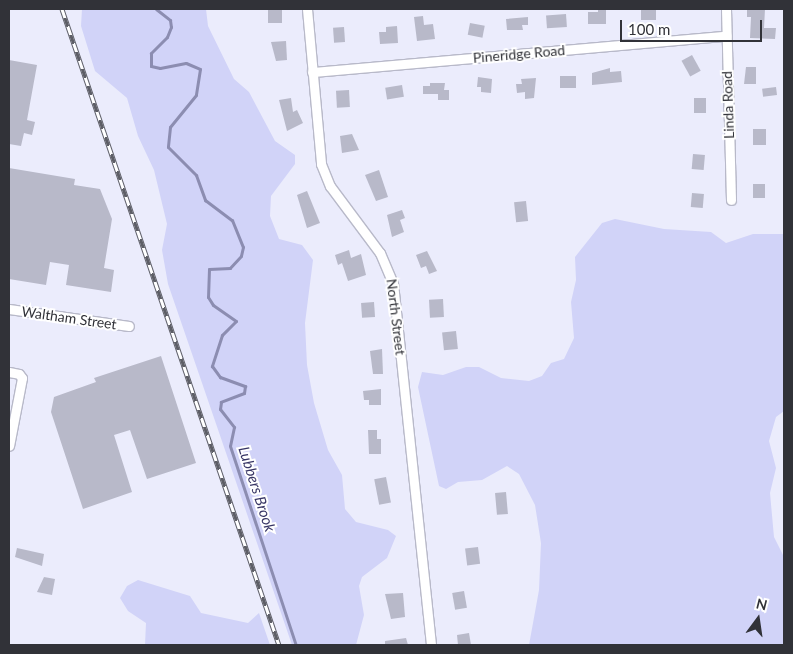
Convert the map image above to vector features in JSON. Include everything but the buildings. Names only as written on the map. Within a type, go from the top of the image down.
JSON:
[{"type":"street","name":"North Street","points":[[307,9],[317,140],[325,176],[380,253],[393,283],[431,645]]},
{"type":"street","name":"Linda Road","points":[[726,9],[731,200]]},
{"type":"street","name":"Pineridge Road","points":[[312,72],[726,36]]},
{"type":"street","name":"Waltham Street","points":[[9,309],[129,326]]},
{"type":"street","points":[[9,372],[21,375],[9,446]]},
{"type":"shaded area","points":[[82,9],[206,9],[208,26],[234,79],[249,92],[275,141],[295,155],[295,164],[271,196],[270,216],[279,239],[302,245],[313,260],[305,323],[307,365],[314,403],[328,450],[342,475],[345,509],[356,522],[388,530],[396,536],[387,558],[362,577],[359,586],[364,615],[356,645],[292,645],[168,284],[162,250],[167,224],[154,170],[138,136],[127,98],[95,71],[81,26]]},
{"type":"shaded area","points":[[615,219],[664,229],[711,232],[726,243],[753,234],[784,234],[784,411],[776,417],[769,441],[776,468],[770,493],[774,537],[784,557],[784,645],[529,645],[539,590],[541,543],[535,505],[519,474],[507,466],[482,480],[458,482],[446,489],[439,486],[418,387],[422,372],[443,375],[466,367],[479,367],[501,378],[529,381],[542,376],[551,363],[564,359],[574,338],[571,302],[576,280],[575,257],[602,223]]},
{"type":"shaded area","points":[[138,580],[190,596],[201,613],[248,623],[259,613],[270,645],[145,645],[146,623],[128,611],[120,598],[127,586]]},
{"type":"waterway","name":"Lubbers Brook","points":[[156,9],[170,20],[171,27],[167,37],[151,53],[151,66],[160,68],[186,63],[200,69],[196,95],[170,127],[168,147],[196,175],[205,200],[232,220],[243,247],[241,256],[230,268],[209,269],[208,297],[213,305],[236,321],[222,335],[212,366],[220,377],[245,386],[244,393],[221,402],[220,409],[234,427],[230,446],[296,645]]},
{"type":"railway","points":[[62,9],[279,645]]}]
